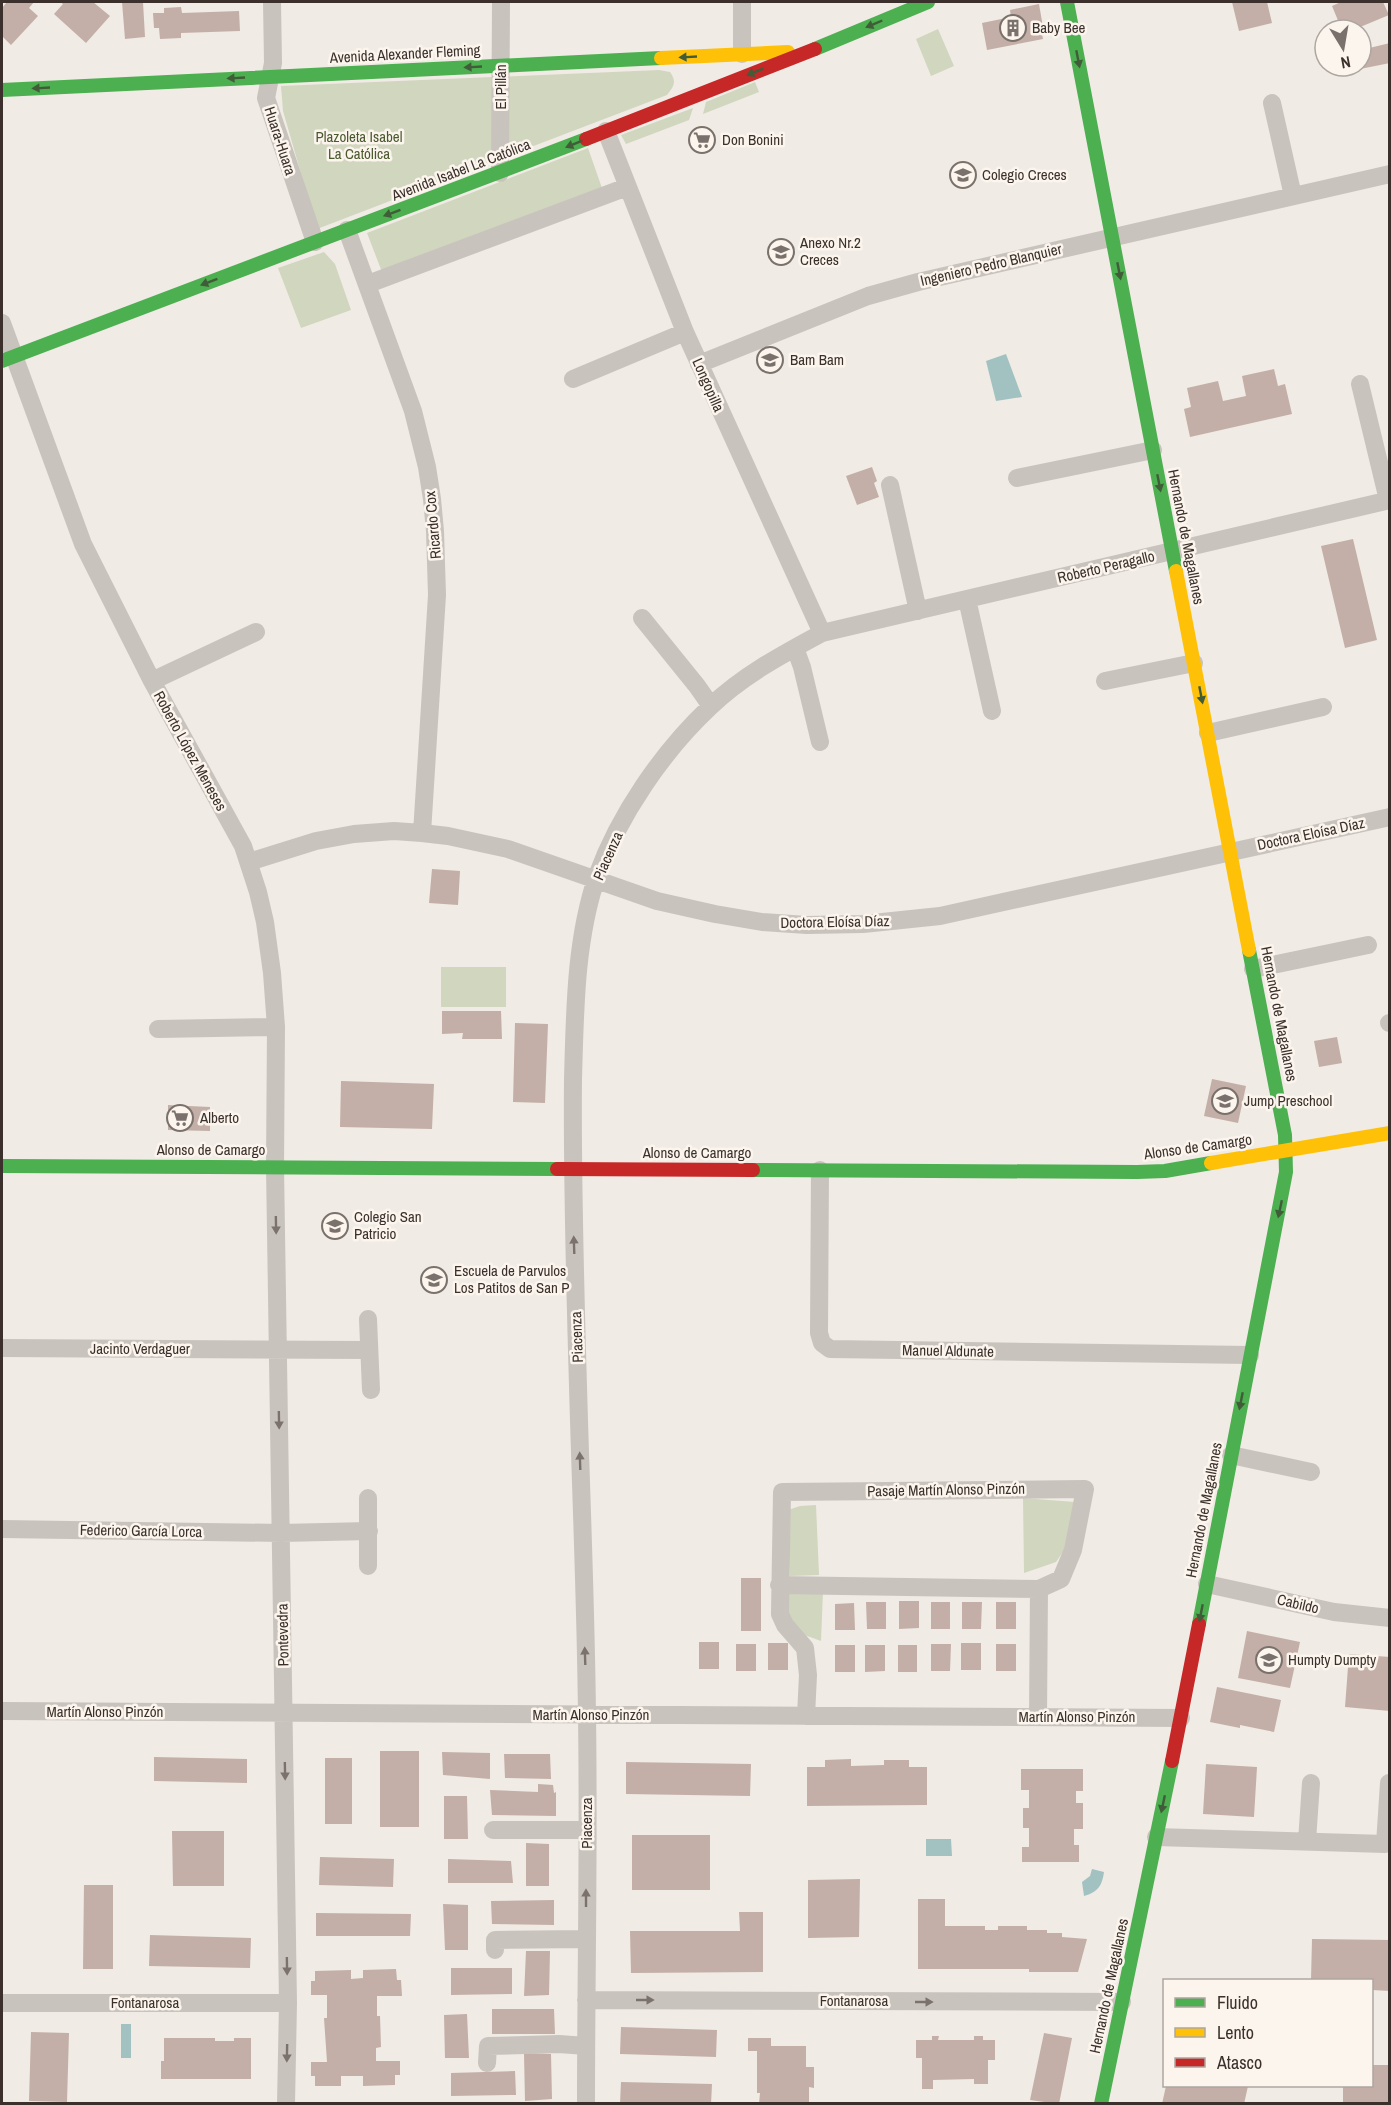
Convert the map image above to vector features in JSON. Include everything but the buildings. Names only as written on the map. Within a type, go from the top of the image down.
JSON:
[{"type":"main road","name":"Avenida Isabel La Católica","points":[[7,359],[500,173],[810,51],[900,7],[928,2]]},
{"type":"main road","name":"Hernando de Magallanes","points":[[1067,2],[1254,969],[1285,1135],[1286,1152],[1285,1184],[1181,1718],[1101,2103]]},
{"type":"main road","name":"Avenida Alexander Fleming","points":[[2,90],[810,51]]},
{"type":"main road","name":"Alonso de Camargo","points":[[2,1166],[1166,1171],[1389,1133]]},
{"type":"street","name":"Huara-Huara","points":[[272,2],[273,63],[266,98],[315,242]]},
{"type":"street","name":"El Pillán","points":[[500,173],[501,2]]},
{"type":"street","points":[[742,2],[742,54]]},
{"type":"street","points":[[1272,103],[1293,196]]},
{"type":"street","name":"Longopilla","points":[[606,131],[685,332],[822,633]]},
{"type":"street","name":"Ingeniero Pedro Blanquier","points":[[699,364],[868,296],[918,282],[1389,174]]},
{"type":"street","points":[[368,284],[627,188]]},
{"type":"street","name":"Ricardo Cox","points":[[346,230],[405,384],[427,467],[435,531],[437,595],[422,833]]},
{"type":"street","name":"Roberto López Meneses","points":[[2,323],[7,359],[83,544],[152,681],[243,846],[249,862],[267,930],[272,973],[276,1027],[275,1167]]},
{"type":"street","points":[[573,379],[685,332]]},
{"type":"street","points":[[1360,384],[1389,500]]},
{"type":"street","points":[[1017,478],[1153,450]]},
{"type":"street","points":[[890,485],[918,611]]},
{"type":"street","name":"Roberto Peragallo","points":[[822,633],[1389,500]]},
{"type":"street","points":[[967,599],[992,711]]},
{"type":"street","points":[[642,618],[711,706]]},
{"type":"street","points":[[152,681],[256,632]]},
{"type":"street","name":"Piacenza","points":[[586,2103],[587,1714],[572,1168],[577,971],[585,921],[596,880],[618,831],[643,786],[676,743],[711,706],[751,675],[822,633]]},
{"type":"street","points":[[795,648],[802,667],[820,742]]},
{"type":"street","points":[[1105,681],[1194,663]]},
{"type":"street","points":[[1208,733],[1323,706]]},
{"type":"street","name":"Doctora Eloísa Díaz","points":[[249,862],[316,841],[354,834],[394,831],[422,833],[448,836],[508,849],[657,901],[727,916],[762,922],[807,925],[863,924],[940,916],[1389,817]]},
{"type":"street","points":[[1254,969],[1368,945]]},
{"type":"street","points":[[158,1029],[276,1027]]},
{"type":"street","name":"Pontevedra","points":[[275,1167],[288,2002],[286,2103]]},
{"type":"street","name":"Manuel Aldunate","points":[[820,1170],[819,1333],[822,1342],[830,1349],[1250,1355]]},
{"type":"street","points":[[368,1319],[371,1390]]},
{"type":"street","name":"Jacinto Verdaguer","points":[[2,1348],[368,1350]]},
{"type":"street","points":[[1231,1455],[1311,1472]]},
{"type":"street","name":"Pasaje Martín Alonso Pinzón","points":[[806,1716],[808,1675],[805,1648],[785,1625],[780,1614],[782,1492],[1085,1489],[1073,1550],[1061,1579],[1039,1589]]},
{"type":"street","points":[[368,1498],[368,1566]]},
{"type":"street","name":"Federico García Lorca","points":[[2,1529],[281,1533],[369,1530]]},
{"type":"street","name":"Cabildo","points":[[1207,1584],[1334,1612],[1389,1618]]},
{"type":"street","points":[[779,1585],[1039,1589],[1038,1717]]},
{"type":"street","name":"Martín Alonso Pinzón","points":[[2,1711],[1181,1718]]},
{"type":"street","points":[[1307,1841],[1311,1782]]},
{"type":"street","points":[[1156,1837],[1385,1844],[1389,1783]]},
{"type":"street","points":[[493,1830],[587,1830]]},
{"type":"street","points":[[495,1950],[495,1940],[586,1939]]},
{"type":"street","name":"Fontanarosa","points":[[586,2000],[1122,2002]]},
{"type":"street","name":"Fontanarosa","points":[[2,2003],[288,2002]]},
{"type":"street","points":[[487,2063],[488,2046],[559,2044],[586,2046]]},
{"type":"green space","points":[[938,29],[954,66],[931,76],[916,39]]},
{"type":"green space","name":"Plazoleta Isabel La Católica","points":[[659,70],[670,72],[674,81],[667,95],[317,229],[283,111],[281,86]]},
{"type":"green space","points":[[755,82],[759,92],[703,114],[706,102]]},
{"type":"green space","points":[[693,108],[689,120],[626,144],[621,135]]},
{"type":"green space","points":[[588,148],[603,191],[382,272],[367,233]]},
{"type":"green space","points":[[324,252],[335,264],[351,310],[301,328],[278,268]]},
{"type":"green space","points":[[441,967],[506,967],[506,1007],[441,1007]]},
{"type":"green space","points":[[1023,1498],[1075,1502],[1067,1546],[1056,1562],[1024,1573]]},
{"type":"green space","points":[[816,1505],[819,1575],[790,1576],[788,1510],[800,1506]]},
{"type":"green space","points":[[787,1591],[823,1591],[821,1641],[799,1633],[789,1615]]},
{"type":"water","points":[[1006,354],[1022,397],[996,401],[986,361]]},
{"type":"water","points":[[926,1839],[951,1839],[952,1856],[926,1856]]},
{"type":"water","points":[[1092,1869],[1104,1872],[1102,1881],[1093,1893],[1084,1896],[1082,1882],[1090,1876]]},
{"type":"water","points":[[121,2024],[131,2024],[131,2058],[121,2058]]},
{"type":"traffic: fast","points":[[815,49],[928,2]]},
{"type":"traffic: fast","points":[[1067,2],[1176,571]]},
{"type":"traffic: fast","points":[[2,90],[661,58]]},
{"type":"traffic: fast","points":[[2,361],[586,139]]},
{"type":"traffic: fast","points":[[1199,1624],[1286,1172],[1285,1135],[1249,950]]},
{"type":"traffic: fast","points":[[753,1170],[1137,1172],[1165,1171],[1211,1163]]},
{"type":"traffic: fast","points":[[2,1166],[557,1169]]},
{"type":"traffic: fast","points":[[1101,2104],[1172,1761]]},
{"type":"traffic: slow","points":[[661,58],[788,52]]},
{"type":"traffic: slow","points":[[1176,571],[1249,950]]},
{"type":"traffic: slow","points":[[1211,1163],[1390,1133]]},
{"type":"traffic: jam","points":[[586,139],[815,49]]},
{"type":"traffic: jam","points":[[557,1169],[753,1170]]},
{"type":"traffic: jam","points":[[1172,1761],[1199,1624]]},
{"type":"place","name":"Baby Bee","points":[[1013,28]]},
{"type":"place","name":"Don Bonini","points":[[702,140]]},
{"type":"place","name":"Colegio Creces","points":[[963,175]]},
{"type":"place","name":"Anexo Nr.2 Creces","points":[[781,252]]},
{"type":"place","name":"Bam Bam","points":[[770,360]]},
{"type":"place","name":"Jump Preschool","points":[[1225,1101]]},
{"type":"place","name":"Alberto","points":[[180,1118]]},
{"type":"place","name":"Colegio San Patricio","points":[[335,1226]]},
{"type":"place","name":"Escuela de Parvulos Los Patitos de San P","points":[[434,1280]]},
{"type":"place","name":"Humpty Dumpty","points":[[1269,1660]]}]
